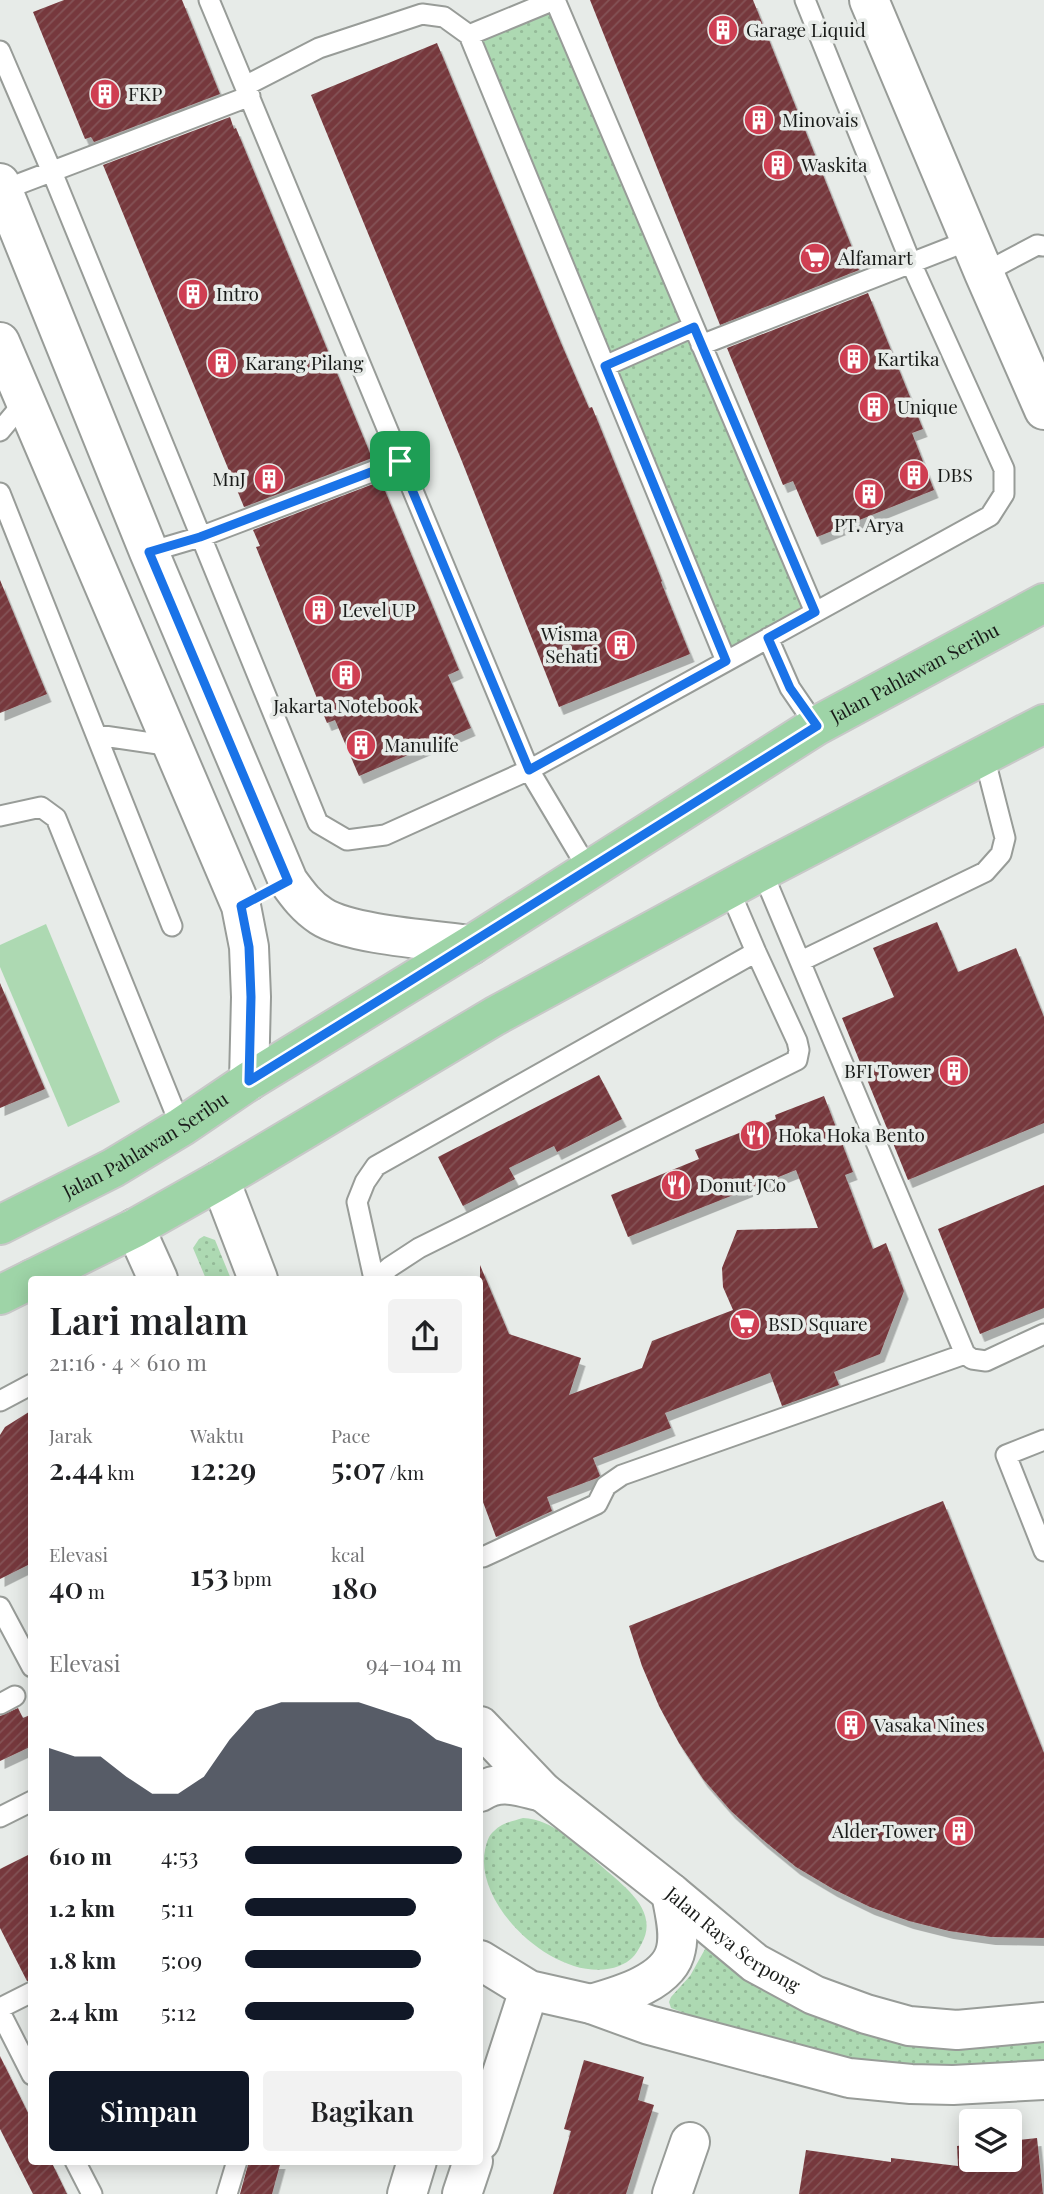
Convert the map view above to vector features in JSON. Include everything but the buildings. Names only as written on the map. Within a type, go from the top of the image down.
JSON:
[{"type":"main road","name":"Jalan Pahlawan Seribu","points":[[0,1225],[113,1168],[181,1127],[249,1081],[471,945],[817,726],[1044,603]]},
{"type":"main road","points":[[38,1276],[135,1228],[220,1180],[495,1016],[762,871],[1044,724]]},
{"type":"main road","points":[[0,1295],[28,1281]]},
{"type":"street","points":[[869,0],[1044,410]]},
{"type":"street","points":[[1,187],[149,552],[288,881],[303,902],[313,910],[324,918],[348,927],[471,945]]},
{"type":"street","points":[[0,342],[241,906],[249,947],[249,1081]]},
{"type":"street","points":[[241,906],[288,881]]},
{"type":"street","points":[[220,1180],[257,1276]]},
{"type":"street","points":[[135,1228],[157,1276]]},
{"type":"street","name":"Jalan Raya Serpong","points":[[483,1729],[543,1792],[671,1893],[754,1963],[814,1995],[909,2026],[957,2029],[1044,2022]]},
{"type":"street","points":[[483,1790],[502,1783],[543,1792]]},
{"type":"street","points":[[591,2004],[635,1989],[665,1971],[676,1950],[677,1932],[671,1893]]},
{"type":"street","points":[[483,1962],[529,1990],[591,2004],[649,2025],[849,2078],[954,2085],[1044,2080]]},
{"type":"street","points":[[483,2120],[529,1990]]},
{"type":"street","points":[[672,2194],[690,2142]]},
{"type":"street","points":[[407,2194],[416,2165]]},
{"type":"street","points":[[462,2194],[472,2165]]},
{"type":"lane","points":[[209,0],[529,770],[588,869]]},
{"type":"lane","points":[[469,35],[554,0],[815,612]]},
{"type":"lane","points":[[0,51],[318,823],[347,840],[385,835],[529,770],[990,516],[1004,494],[1004,469],[911,263],[805,0]]},
{"type":"lane","points":[[1,187],[52,172],[247,91],[319,48],[422,14],[444,17],[469,35],[726,661]]},
{"type":"lane","points":[[605,366],[911,263],[977,257],[1037,245],[1044,246]]},
{"type":"lane","points":[[0,431],[25,401]]},
{"type":"lane","points":[[149,552],[200,537],[400,461]]},
{"type":"lane","points":[[0,493],[172,926]]},
{"type":"lane","points":[[768,638],[790,688],[817,726]]},
{"type":"lane","points":[[97,735],[172,746]]},
{"type":"lane","points":[[801,961],[985,872],[1001,854],[1005,838],[984,756]]},
{"type":"lane","points":[[0,816],[41,807],[56,818],[181,1127]]},
{"type":"lane","points":[[762,871],[965,1354],[972,1359],[986,1361],[1044,1334]]},
{"type":"lane","points":[[378,1276],[419,1248],[797,1060],[797,1041],[729,889]]},
{"type":"lane","points":[[374,1276],[357,1202],[365,1182],[376,1166],[756,952]]},
{"type":"lane","points":[[483,1554],[597,1504],[606,1486],[622,1475],[965,1354]]},
{"type":"lane","points":[[0,1401],[28,1386]]},
{"type":"lane","points":[[1044,1440],[1006,1455],[1044,1551]]},
{"type":"lane","points":[[0,1606],[28,1659]]},
{"type":"lane","points":[[0,1817],[28,1803]]},
{"type":"lane","points":[[28,1994],[0,2010],[28,2067]]},
{"type":"lane","points":[[81,2165],[92,2194]]},
{"type":"lane","points":[[228,2194],[236,2165]]},
{"type":"green space","points":[[555,0],[815,612],[726,661],[469,35]]},
{"type":"green space","points":[[46,924],[120,1102],[68,1127],[0,967],[0,945]]},
{"type":"green space","points":[[204,1236],[215,1240],[230,1276],[205,1276],[193,1248]]},
{"type":"green space","points":[[523,1818],[534,1819],[564,1834],[636,1900],[643,1910],[646,1932],[639,1949],[630,1960],[619,1966],[596,1970],[572,1965],[548,1954],[526,1938],[507,1918],[493,1896],[485,1873],[485,1850],[489,1837],[497,1828]]},
{"type":"green space","points":[[709,1942],[799,1996],[1044,2029],[1044,2064],[967,2071],[854,2060],[735,2032],[671,2008],[671,1997],[690,1976]]},
{"type":"place","name":"Garage Liquid","points":[[723,30]]},
{"type":"place","name":"FKP","points":[[105,94]]},
{"type":"place","name":"Minovais","points":[[759,120]]},
{"type":"place","name":"Waskita","points":[[778,165]]},
{"type":"place","name":"Alfamart","points":[[815,258]]},
{"type":"place","name":"Intro","points":[[193,294]]},
{"type":"place","name":"Kartika","points":[[854,359]]},
{"type":"place","name":"Karang Pilang","points":[[222,363]]},
{"type":"place","name":"Unique","points":[[874,407]]},
{"type":"place","name":"DBS","points":[[914,475]]},
{"type":"place","name":"MnJ","points":[[269,479]]},
{"type":"place","name":"PT. Arya","points":[[869,494]]},
{"type":"place","name":"Level UP","points":[[319,610]]},
{"type":"place","name":"Wisma Sehati","points":[[621,645]]},
{"type":"place","name":"Jakarta Notebook","points":[[346,675]]},
{"type":"place","name":"Manulife","points":[[361,745]]},
{"type":"place","name":"BFI Tower","points":[[954,1071]]},
{"type":"place","name":"Hoka Hoka Bento","points":[[755,1135]]},
{"type":"place","name":"Donut JCo","points":[[676,1185]]},
{"type":"place","name":"BSD Square","points":[[745,1324]]},
{"type":"place","name":"Vasaka Nines","points":[[851,1725]]},
{"type":"place","name":"Alder Tower","points":[[959,1831]]},
{"type":"route","points":[[694,327],[815,612],[768,638],[790,688],[817,726],[471,945],[249,1081],[249,947],[241,906],[288,881],[149,552],[200,537],[400,461],[529,770],[726,661],[605,366],[694,327]]}]
